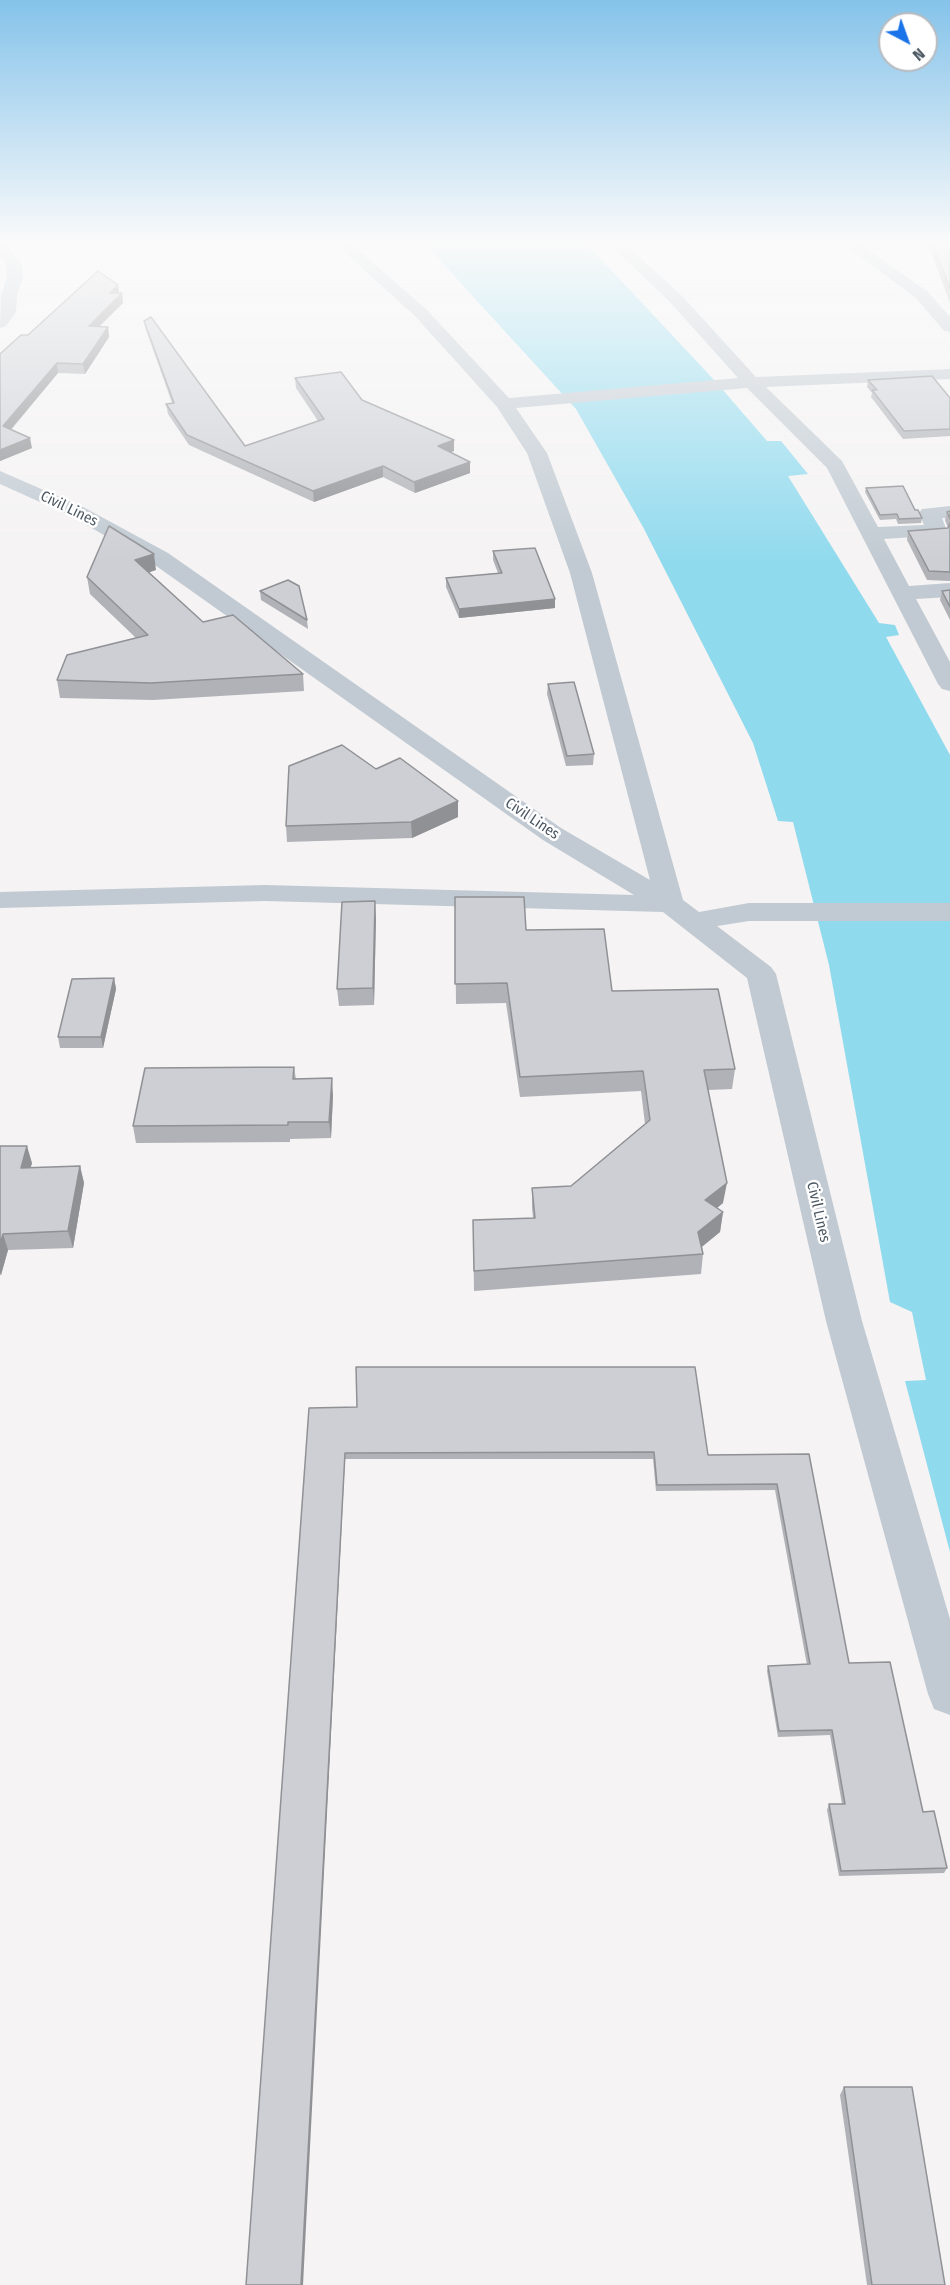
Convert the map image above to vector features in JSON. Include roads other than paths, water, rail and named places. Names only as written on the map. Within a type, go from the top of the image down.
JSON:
[{"type":"street","points":[[0,900],[265,893],[670,904],[581,573],[537,453],[504,404],[454,349]]},
{"type":"street","points":[[721,349],[751,382],[835,465],[950,684]]},
{"type":"street","points":[[504,404],[751,382],[950,374]]},
{"type":"street","name":"Civil Lines","points":[[0,477],[78,512],[160,558],[552,834],[670,904],[761,974],[844,1321],[950,1694]]},
{"type":"street","points":[[871,533],[937,531],[929,513],[950,512]]},
{"type":"street","points":[[902,592],[950,590]]},
{"type":"street","points":[[693,922],[749,912],[950,912]]},
{"type":"water","points":[[521,349],[685,349],[767,441],[781,441],[808,474],[788,476],[879,623],[895,625],[899,635],[886,637],[950,755],[950,1552],[905,1381],[926,1380],[912,1312],[890,1302],[829,965],[793,822],[778,821],[753,743],[643,527],[576,409]]}]
